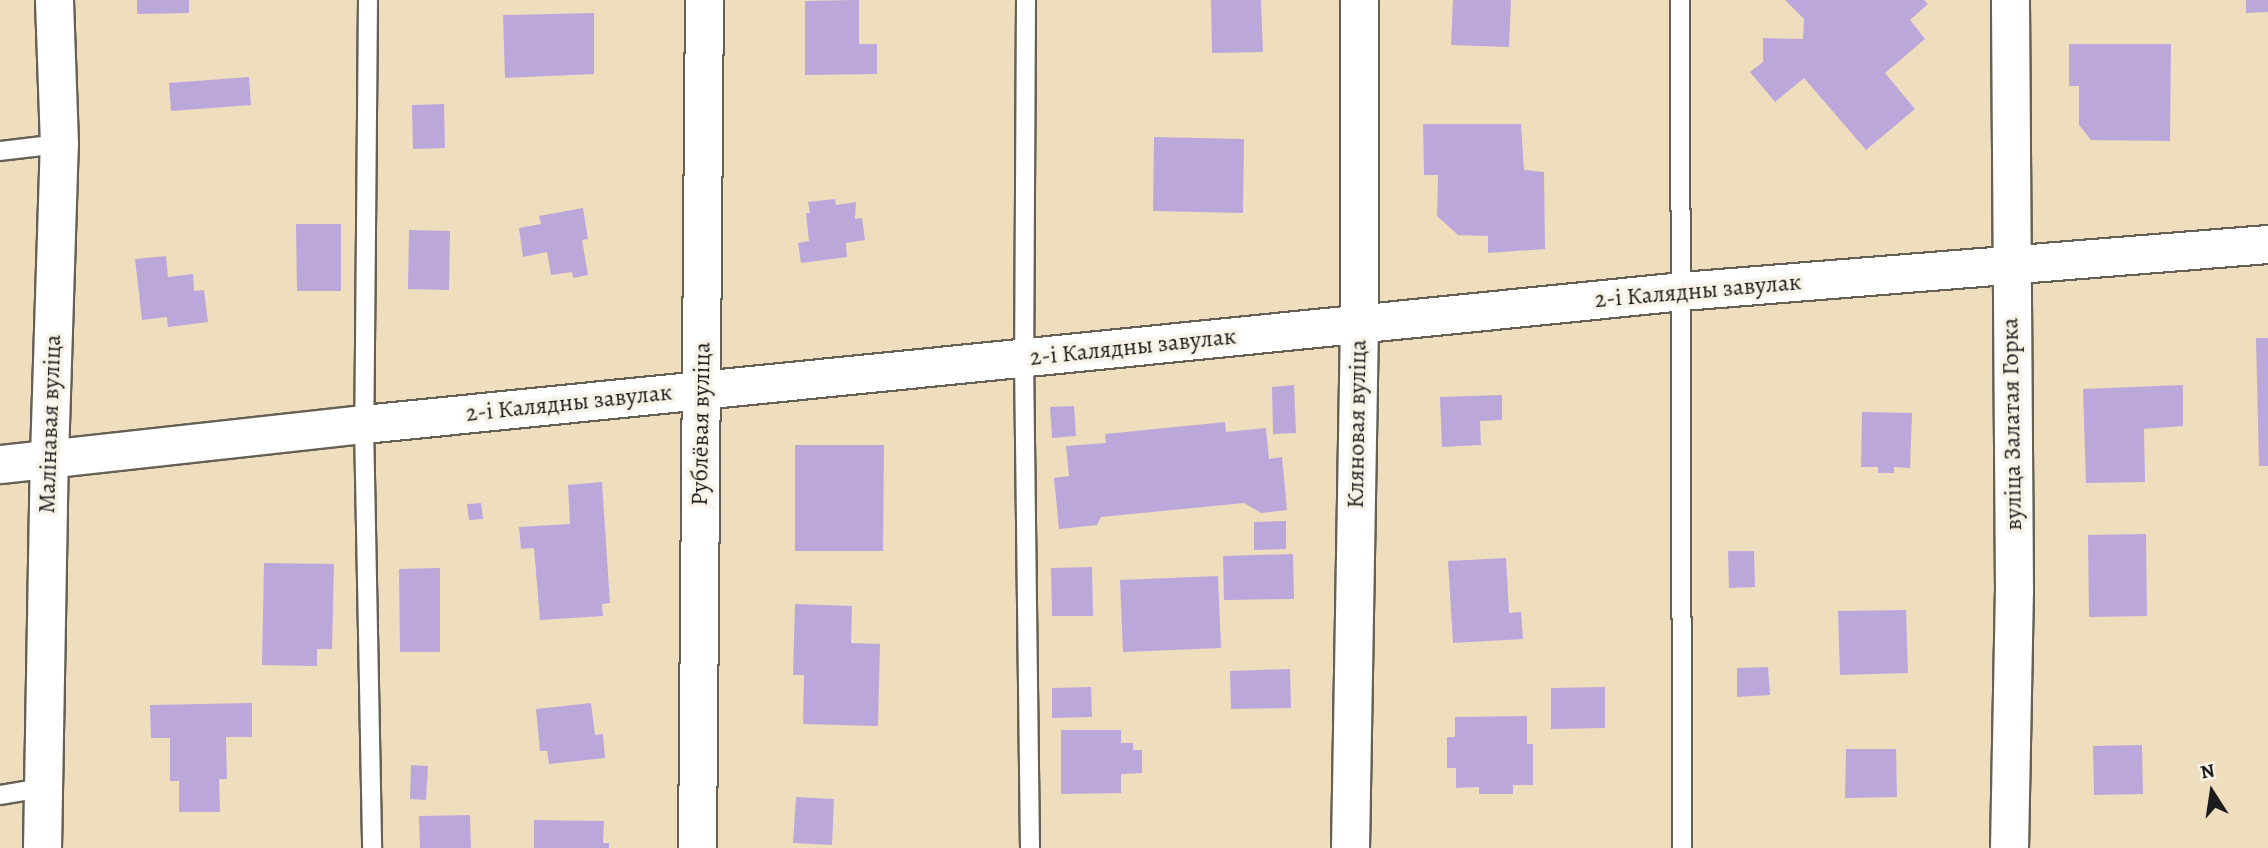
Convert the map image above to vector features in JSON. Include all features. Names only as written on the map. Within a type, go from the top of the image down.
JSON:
[{"type":"street","name":"Малінавая вуліца","points":[[42,848],[49,457],[59,144],[54,0]]},
{"type":"street","name":"Рублёвая вуліца","points":[[697,848],[696,662],[703,390],[704,0]]},
{"type":"street","name":"Кляновая вуліца","points":[[1350,848],[1359,323],[1359,0]]},
{"type":"street","name":"вуліца Залатая Горка","points":[[2009,848],[2014,591],[2010,0]]},
{"type":"street","name":"2-і Калядны завулак","points":[[0,464],[364,424],[1682,291],[2268,244]]},
{"type":"lane","points":[[368,0],[364,424],[372,848]]},
{"type":"lane","points":[[1026,0],[1024,358],[1030,848]]},
{"type":"lane","points":[[1680,0],[1682,848]]},
{"type":"lane","points":[[0,150],[59,144]]},
{"type":"lane","points":[[0,795],[42,788]]},
{"type":"building","points":[[137,0],[189,0],[189,13],[137,14]]},
{"type":"building","points":[[859,0],[859,44],[877,44],[877,74],[805,75],[805,1]]},
{"type":"building","points":[[1211,0],[1261,0],[1263,52],[1212,53]]},
{"type":"building","points":[[1453,0],[1511,0],[1509,47],[1451,45]]},
{"type":"building","points":[[1785,0],[1924,0],[1928,4],[1910,20],[1925,39],[1885,73],[1915,109],[1866,150],[1804,78],[1775,102],[1750,72],[1763,62],[1763,38],[1803,39],[1804,19]]},
{"type":"building","points":[[2246,0],[2268,0],[2268,12],[2246,13]]},
{"type":"building","points":[[594,13],[594,74],[505,78],[503,15]]},
{"type":"building","points":[[2069,44],[2171,44],[2170,141],[2091,140],[2079,125],[2079,86],[2069,86]]},
{"type":"building","points":[[249,77],[251,105],[171,111],[169,83]]},
{"type":"building","points":[[444,104],[445,148],[413,149],[412,105]]},
{"type":"building","points":[[1423,124],[1521,124],[1524,170],[1544,172],[1545,249],[1488,253],[1488,236],[1458,235],[1437,216],[1438,175],[1424,175]]},
{"type":"building","points":[[1154,137],[1244,139],[1243,213],[1153,211]]},
{"type":"building","points":[[835,199],[836,205],[856,202],[855,219],[862,218],[865,240],[846,243],[847,257],[801,263],[798,243],[809,241],[806,213],[810,213],[808,202]]},
{"type":"building","points":[[583,208],[588,239],[582,240],[588,275],[573,278],[572,272],[551,275],[547,252],[523,257],[519,228],[541,224],[539,216]]},
{"type":"building","points":[[296,224],[341,224],[341,291],[297,291]]},
{"type":"building","points":[[409,230],[450,231],[449,290],[408,289]]},
{"type":"building","points":[[166,256],[168,277],[193,274],[194,291],[204,290],[208,322],[168,327],[167,317],[142,320],[135,259]]},
{"type":"building","points":[[2256,338],[2268,338],[2268,466],[2259,466]]},
{"type":"building","points":[[1294,385],[1296,433],[1273,434],[1272,387]]},
{"type":"building","points":[[2183,385],[2183,426],[2144,429],[2145,482],[2086,483],[2083,389]]},
{"type":"building","points":[[1502,395],[1502,420],[1480,421],[1481,445],[1442,447],[1440,397]]},
{"type":"building","points":[[1074,406],[1076,436],[1052,438],[1050,407]]},
{"type":"building","points":[[1862,412],[1912,413],[1910,468],[1894,467],[1894,473],[1878,473],[1878,467],[1861,467]]},
{"type":"building","points":[[1225,422],[1226,432],[1266,428],[1269,459],[1282,457],[1287,510],[1261,513],[1244,503],[1101,517],[1097,525],[1059,529],[1054,478],[1069,476],[1066,446],[1106,443],[1105,434]]},
{"type":"building","points":[[795,445],[884,445],[883,551],[795,551]]},
{"type":"building","points":[[602,482],[610,603],[602,604],[603,616],[540,620],[534,548],[521,549],[519,527],[570,524],[568,485]]},
{"type":"building","points":[[481,503],[483,519],[469,520],[467,504]]},
{"type":"building","points":[[1286,521],[1286,549],[1254,550],[1254,522]]},
{"type":"building","points":[[2146,534],[2147,616],[2089,617],[2088,535]]},
{"type":"building","points":[[1728,551],[1754,551],[1755,587],[1729,588]]},
{"type":"building","points":[[1293,554],[1294,599],[1224,600],[1223,556]]},
{"type":"building","points":[[1506,558],[1509,613],[1521,612],[1523,639],[1453,643],[1448,561]]},
{"type":"building","points":[[264,563],[334,564],[332,649],[317,649],[317,666],[262,665]]},
{"type":"building","points":[[1092,567],[1093,616],[1052,616],[1051,568]]},
{"type":"building","points":[[440,568],[440,652],[400,652],[399,569]]},
{"type":"building","points":[[1218,576],[1221,648],[1123,652],[1120,580]]},
{"type":"building","points":[[795,604],[852,606],[851,643],[880,644],[878,726],[803,724],[804,675],[793,675]]},
{"type":"building","points":[[1906,610],[1908,673],[1840,675],[1838,611]]},
{"type":"building","points":[[1768,667],[1770,695],[1737,697],[1737,668]]},
{"type":"building","points":[[1290,669],[1291,708],[1231,709],[1230,671]]},
{"type":"building","points":[[1091,687],[1092,717],[1052,718],[1052,688]]},
{"type":"building","points":[[1605,687],[1605,728],[1551,729],[1551,688]]},
{"type":"building","points":[[252,703],[252,737],[226,737],[227,779],[219,779],[220,812],[179,812],[179,781],[170,781],[170,738],[151,738],[150,705]]},
{"type":"building","points":[[591,703],[595,735],[603,734],[605,758],[549,764],[547,751],[540,751],[536,709]]},
{"type":"building","points":[[1527,716],[1527,744],[1533,744],[1533,785],[1513,785],[1513,794],[1479,794],[1479,787],[1456,788],[1456,768],[1447,768],[1447,737],[1455,737],[1455,717]]},
{"type":"building","points":[[1061,730],[1121,730],[1121,743],[1133,743],[1133,750],[1142,750],[1142,773],[1121,774],[1121,793],[1061,794]]},
{"type":"building","points":[[2142,745],[2143,794],[2094,795],[2093,746]]},
{"type":"building","points":[[1846,749],[1896,749],[1897,797],[1845,798]]},
{"type":"building","points":[[411,765],[428,766],[426,800],[410,799]]},
{"type":"building","points":[[796,797],[834,799],[832,845],[793,843]]},
{"type":"building","points":[[470,815],[471,848],[420,848],[419,816]]},
{"type":"building","points":[[534,820],[604,821],[603,843],[609,843],[609,848],[534,848]]}]
